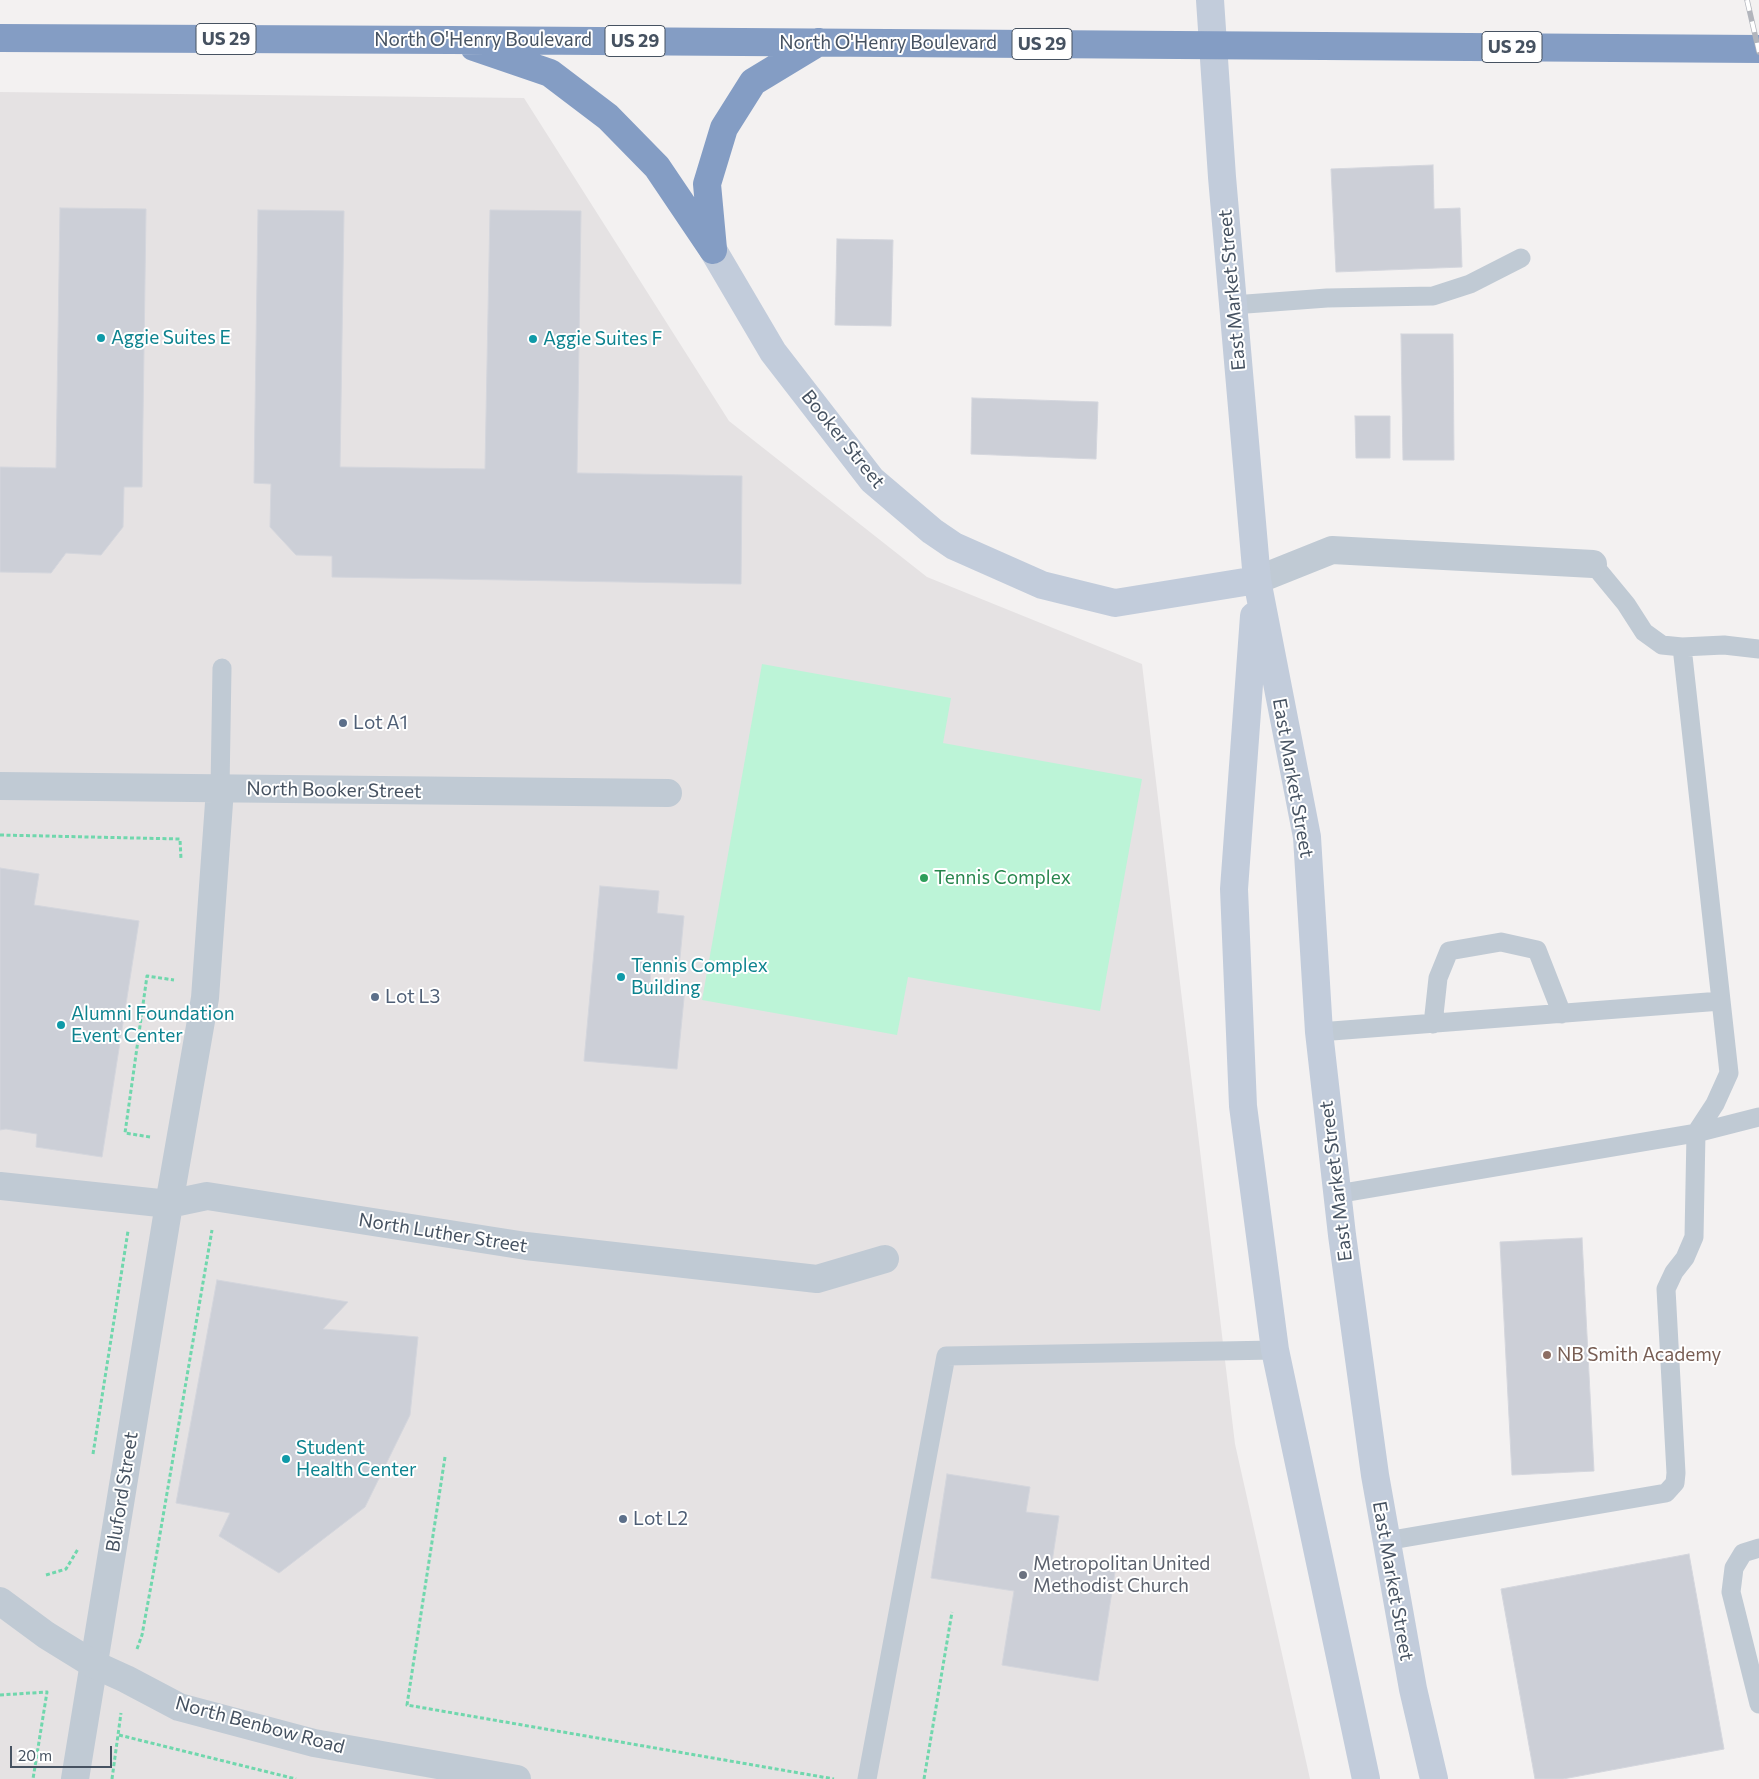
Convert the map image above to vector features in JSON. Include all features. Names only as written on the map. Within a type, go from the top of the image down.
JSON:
[{"type":"highway","name":"North O'Henry Boulevard","points":[[0,38],[1759,49]]},
{"type":"highway","points":[[452,40],[550,73],[608,117],[657,167],[713,250]]},
{"type":"highway","points":[[713,250],[708,184],[724,128],[753,82],[819,42]]},
{"type":"main road","name":"East Market Street","points":[[1210,0],[1222,176],[1257,580],[1307,837],[1319,1032],[1373,1465],[1412,1689],[1434,1779]]},
{"type":"main road","name":"Booker Street","points":[[713,250],[773,352],[872,480],[932,531],[954,546],[1042,585],[1115,603],[1257,580]]},
{"type":"main road","name":"East Market Street","points":[[1257,580],[1234,889],[1243,1106],[1275,1350],[1366,1779]]},
{"type":"street","points":[[1257,580],[1332,550],[1593,564]]},
{"type":"street","name":"North Booker Street","points":[[0,786],[668,793]]},
{"type":"street","name":"Bluford Street","points":[[75,1779],[169,1204],[205,998],[220,789]]},
{"type":"street","name":"North Luther Street","points":[[0,1186],[169,1204],[208,1196],[526,1246],[817,1279],[885,1259]]},
{"type":"street","name":"North Benbow Road","points":[[0,1601],[46,1635],[94,1664],[178,1707],[314,1743],[517,1779]]},
{"type":"lane","points":[[1233,306],[1327,298],[1432,296],[1470,284],[1522,258]]},
{"type":"lane","points":[[1593,564],[1626,604],[1644,632],[1662,645],[1682,647],[1724,645],[1759,649]]},
{"type":"lane","points":[[1386,1540],[1666,1492],[1675,1483],[1666,1289],[1674,1272],[1685,1258],[1694,1237],[1696,1133],[1715,1104],[1729,1073],[1682,647]]},
{"type":"lane","points":[[220,789],[222,668]]},
{"type":"lane","points":[[1433,1024],[1438,978],[1449,950],[1501,942],[1537,950],[1562,1014]]},
{"type":"lane","points":[[1319,1032],[1721,1002]]},
{"type":"lane","points":[[1338,1194],[1696,1133],[1759,1117]]},
{"type":"lane","points":[[867,1779],[946,1356],[1275,1350]]},
{"type":"lane","points":[[1759,1548],[1743,1553],[1734,1568],[1731,1592],[1759,1704]]},
{"type":"path","points":[[0,836],[180,840],[180,869]]},
{"type":"path","points":[[156,1141],[150,1137],[124,1133],[147,976],[174,981],[175,972]]},
{"type":"path","points":[[112,1779],[126,1679],[142,1635],[153,1575],[217,1198]]},
{"type":"path","points":[[92,1464],[132,1200]]},
{"type":"path","points":[[445,1457],[408,1705],[834,1779]]},
{"type":"path","points":[[46,1575],[66,1569],[78,1551],[79,1542]]},
{"type":"path","points":[[924,1779],[952,1612]]},
{"type":"path","points":[[0,1695],[47,1692],[33,1779]]},
{"type":"path","points":[[119,1735],[296,1779]]},
{"type":"shaded area","points":[[0,92],[524,98],[729,421],[927,577],[1142,664],[1235,1444],[1310,1779],[0,1779]]},
{"type":"green space","name":"Tennis Complex","points":[[762,664],[951,698],[943,743],[1142,779],[1100,1011],[908,977],[897,1035],[702,1000]]},
{"type":"building","points":[[1433,165],[1434,209],[1460,208],[1462,267],[1336,272],[1331,169]]},
{"type":"building","name":"Aggie Suites E","points":[[60,208],[146,209],[142,487],[124,487],[123,527],[101,555],[66,553],[51,573],[0,572],[0,467],[56,468]]},
{"type":"building","name":"Aggie Suites F","points":[[258,210],[344,211],[340,467],[485,469],[490,210],[581,211],[577,473],[742,476],[741,584],[332,577],[332,556],[296,555],[270,527],[271,484],[254,483]]},
{"type":"building","points":[[837,239],[893,240],[891,326],[835,325]]},
{"type":"building","points":[[1401,334],[1453,334],[1454,460],[1403,460]]},
{"type":"building","points":[[972,398],[1098,402],[1096,459],[971,454]]},
{"type":"building","points":[[1355,416],[1390,416],[1390,458],[1356,458]]},
{"type":"building","name":"Alumni Foundation Event Center","points":[[0,868],[39,874],[34,905],[139,921],[102,1157],[36,1147],[37,1134],[6,1129],[0,1130]]},
{"type":"building","name":"Tennis Complex Building","points":[[600,886],[659,891],[657,913],[684,916],[679,968],[651,966],[650,985],[685,988],[677,1069],[584,1061]]},
{"type":"building","points":[[1582,1238],[1594,1471],[1512,1475],[1500,1242]]},
{"type":"building","name":"Student Health Center","points":[[217,1280],[348,1302],[323,1329],[418,1337],[410,1415],[365,1507],[279,1573],[219,1536],[230,1513],[176,1503]]},
{"type":"building","name":"Metropolitan United Methodist Church","points":[[947,1474],[1030,1487],[1026,1512],[1059,1516],[1052,1562],[1115,1572],[1098,1681],[1002,1665],[1014,1591],[931,1578]]},
{"type":"building","points":[[1689,1554],[1724,1749],[1563,1779],[1535,1779],[1501,1589]]},
{"type":"railway","points":[[1747,0],[1759,52]]},
{"type":"place","name":"Aggie Suites E","points":[[101,338]]},
{"type":"place","name":"Aggie Suites F","points":[[533,339]]},
{"type":"place","name":"Lot A1","points":[[343,723]]},
{"type":"place","name":"Tennis Complex","points":[[924,878]]},
{"type":"place","name":"Tennis Complex Building","points":[[621,977]]},
{"type":"place","name":"Lot L3","points":[[375,997]]},
{"type":"place","name":"Alumni Foundation Event Center","points":[[61,1025]]},
{"type":"place","name":"NB Smith Academy","points":[[1547,1355]]},
{"type":"place","name":"Student Health Center","points":[[286,1459]]},
{"type":"place","name":"Lot L2","points":[[623,1519]]},
{"type":"place","name":"Metropolitan United Methodist Church","points":[[1023,1575]]}]
